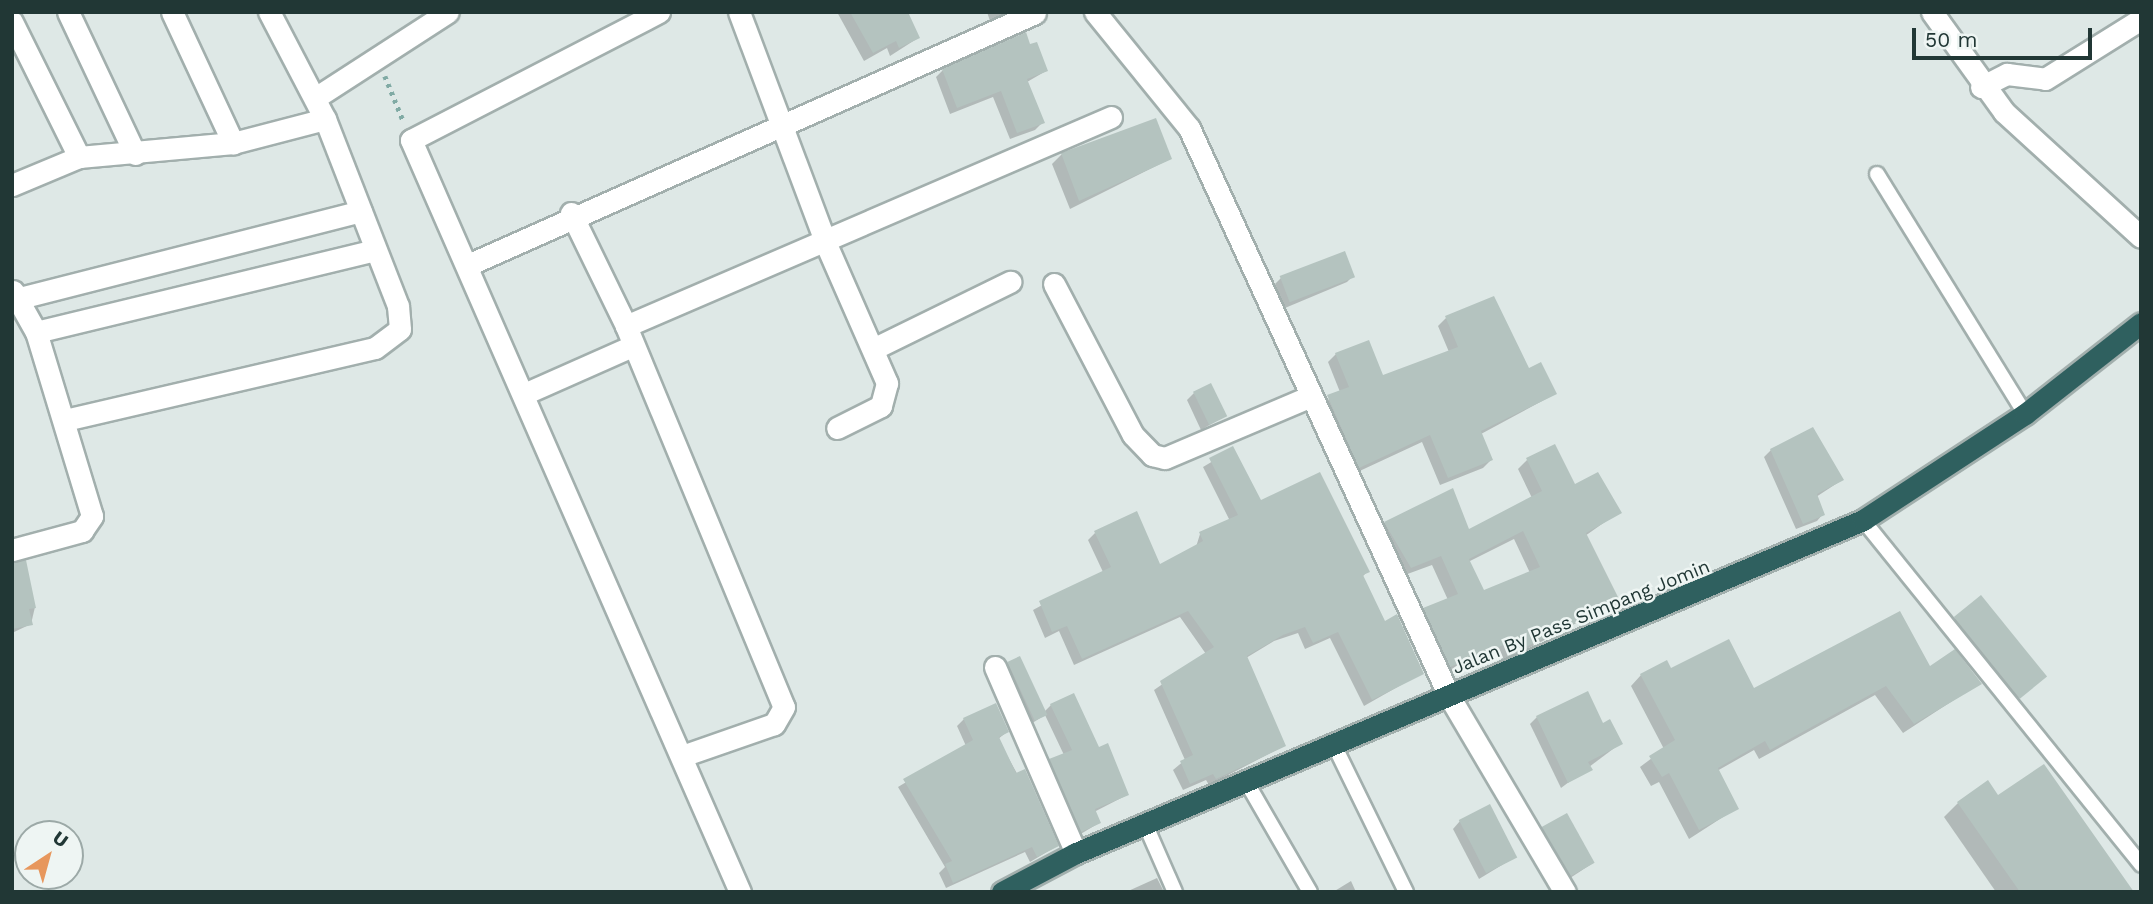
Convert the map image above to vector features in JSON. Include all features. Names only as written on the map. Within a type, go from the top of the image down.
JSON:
[{"type":"highway","name":"Jalan By Pass Simpang Jomin","points":[[1002,892],[1076,853],[1146,826],[1863,520],[2025,414],[2141,323]]},
{"type":"street","points":[[68,12],[135,154]]},
{"type":"street","points":[[172,12],[233,143]]},
{"type":"street","points":[[65,419],[375,348],[395,334],[401,318],[325,119],[269,12]]},
{"type":"street","points":[[315,98],[448,12]]},
{"type":"street","points":[[659,12],[411,140],[470,264],[740,892]]},
{"type":"street","points":[[739,12],[826,244],[873,349],[886,396],[881,406],[837,428]]},
{"type":"street","points":[[1095,12],[1189,128],[1448,696],[1565,892]]},
{"type":"street","points":[[1932,12],[1981,87],[2141,237]]},
{"type":"street","points":[[470,264],[571,213],[1035,13]]},
{"type":"street","points":[[1981,87],[2007,74],[2045,79],[2141,19]]},
{"type":"street","points":[[14,28],[79,157]]},
{"type":"street","points":[[524,394],[628,337],[826,244],[1111,117]]},
{"type":"street","points":[[12,186],[79,157],[233,143],[325,119]]},
{"type":"street","points":[[12,550],[82,531],[92,516],[65,419],[36,332],[14,296],[361,211]]},
{"type":"street","points":[[571,213],[628,337],[784,707],[774,724],[682,756]]},
{"type":"street","points":[[36,332],[374,250]]},
{"type":"street","points":[[873,349],[1010,282]]},
{"type":"street","points":[[1054,284],[1133,435],[1152,455],[1165,458],[1311,396]]},
{"type":"street","points":[[995,667],[1076,853]]},
{"type":"lane","points":[[1877,174],[2025,414]]},
{"type":"lane","points":[[1863,520],[2141,865]]},
{"type":"lane","points":[[1334,745],[1406,892]]},
{"type":"lane","points":[[1247,782],[1310,892]]},
{"type":"lane","points":[[1146,826],[1175,892]]},
{"type":"path","points":[[386,78],[404,121]]},
{"type":"building","points":[[850,12],[908,12],[920,38],[899,48],[896,41],[873,53]]},
{"type":"building","points":[[1026,32],[1030,44],[1037,42],[1048,71],[1027,79],[1045,123],[1017,133],[1001,91],[957,108],[942,69]]},
{"type":"building","points":[[1156,118],[1172,159],[1079,201],[1061,153]]},
{"type":"building","points":[[1345,251],[1355,277],[1290,302],[1280,276]]},
{"type":"building","points":[[1494,296],[1529,368],[1541,362],[1557,394],[1481,431],[1493,460],[1448,478],[1430,435],[1359,468],[1327,395],[1349,387],[1335,353],[1369,340],[1383,375],[1458,347],[1445,316]]},
{"type":"building","points":[[1211,383],[1227,416],[1209,425],[1193,392]]},
{"type":"building","points":[[1813,427],[1844,480],[1817,494],[1825,515],[1803,524],[1770,449]]},
{"type":"building","points":[[1555,444],[1575,484],[1598,472],[1622,513],[1586,533],[1620,601],[1512,654],[1508,643],[1450,667],[1423,608],[1458,594],[1441,556],[1411,568],[1384,522],[1453,488],[1469,529],[1542,491],[1526,458]],"holes":[[[1523,531],[1540,567],[1484,590],[1469,559]]]},
{"type":"building","points":[[1233,446],[1261,500],[1320,472],[1370,572],[1363,575],[1385,621],[1397,614],[1424,674],[1372,700],[1338,632],[1313,643],[1305,627],[1283,635],[1247,656],[1286,746],[1216,779],[1213,774],[1190,784],[1180,761],[1193,755],[1160,681],[1214,647],[1188,611],[1082,659],[1067,626],[1052,632],[1039,601],[1111,567],[1094,531],[1137,511],[1160,564],[1203,541],[1199,532],[1238,515],[1209,458]]},
{"type":"building","points":[[26,560],[36,608],[29,609],[33,625],[12,629],[12,563]]},
{"type":"building","points":[[1981,595],[2047,677],[2020,699],[1954,617]]},
{"type":"building","points":[[1900,611],[1930,666],[1955,649],[1982,684],[1914,724],[1886,686],[1770,750],[1765,741],[1718,768],[1739,809],[1699,830],[1669,773],[1662,777],[1649,756],[1675,740],[1640,674],[1667,660],[1671,668],[1729,639],[1754,688]]},
{"type":"building","points":[[1020,656],[1047,715],[1035,721],[1007,662]]},
{"type":"building","points":[[1588,691],[1603,723],[1610,719],[1623,744],[1588,762],[1593,770],[1568,783],[1536,716]]},
{"type":"building","points":[[1074,693],[1099,747],[1108,743],[1129,795],[1095,809],[1101,823],[1081,832],[1049,759],[1072,750],[1050,704]]},
{"type":"building","points":[[996,703],[1009,732],[999,737],[1016,773],[1025,769],[1059,846],[1037,857],[1032,847],[953,883],[945,864],[952,861],[903,779],[973,740],[963,718]]},
{"type":"building","points":[[2044,764],[2134,892],[2020,892],[1957,802],[1988,780],[1998,795]]},
{"type":"building","points":[[1490,804],[1517,857],[1486,873],[1459,820]]},
{"type":"building","points":[[1567,813],[1595,863],[1569,877],[1542,827]]}]
